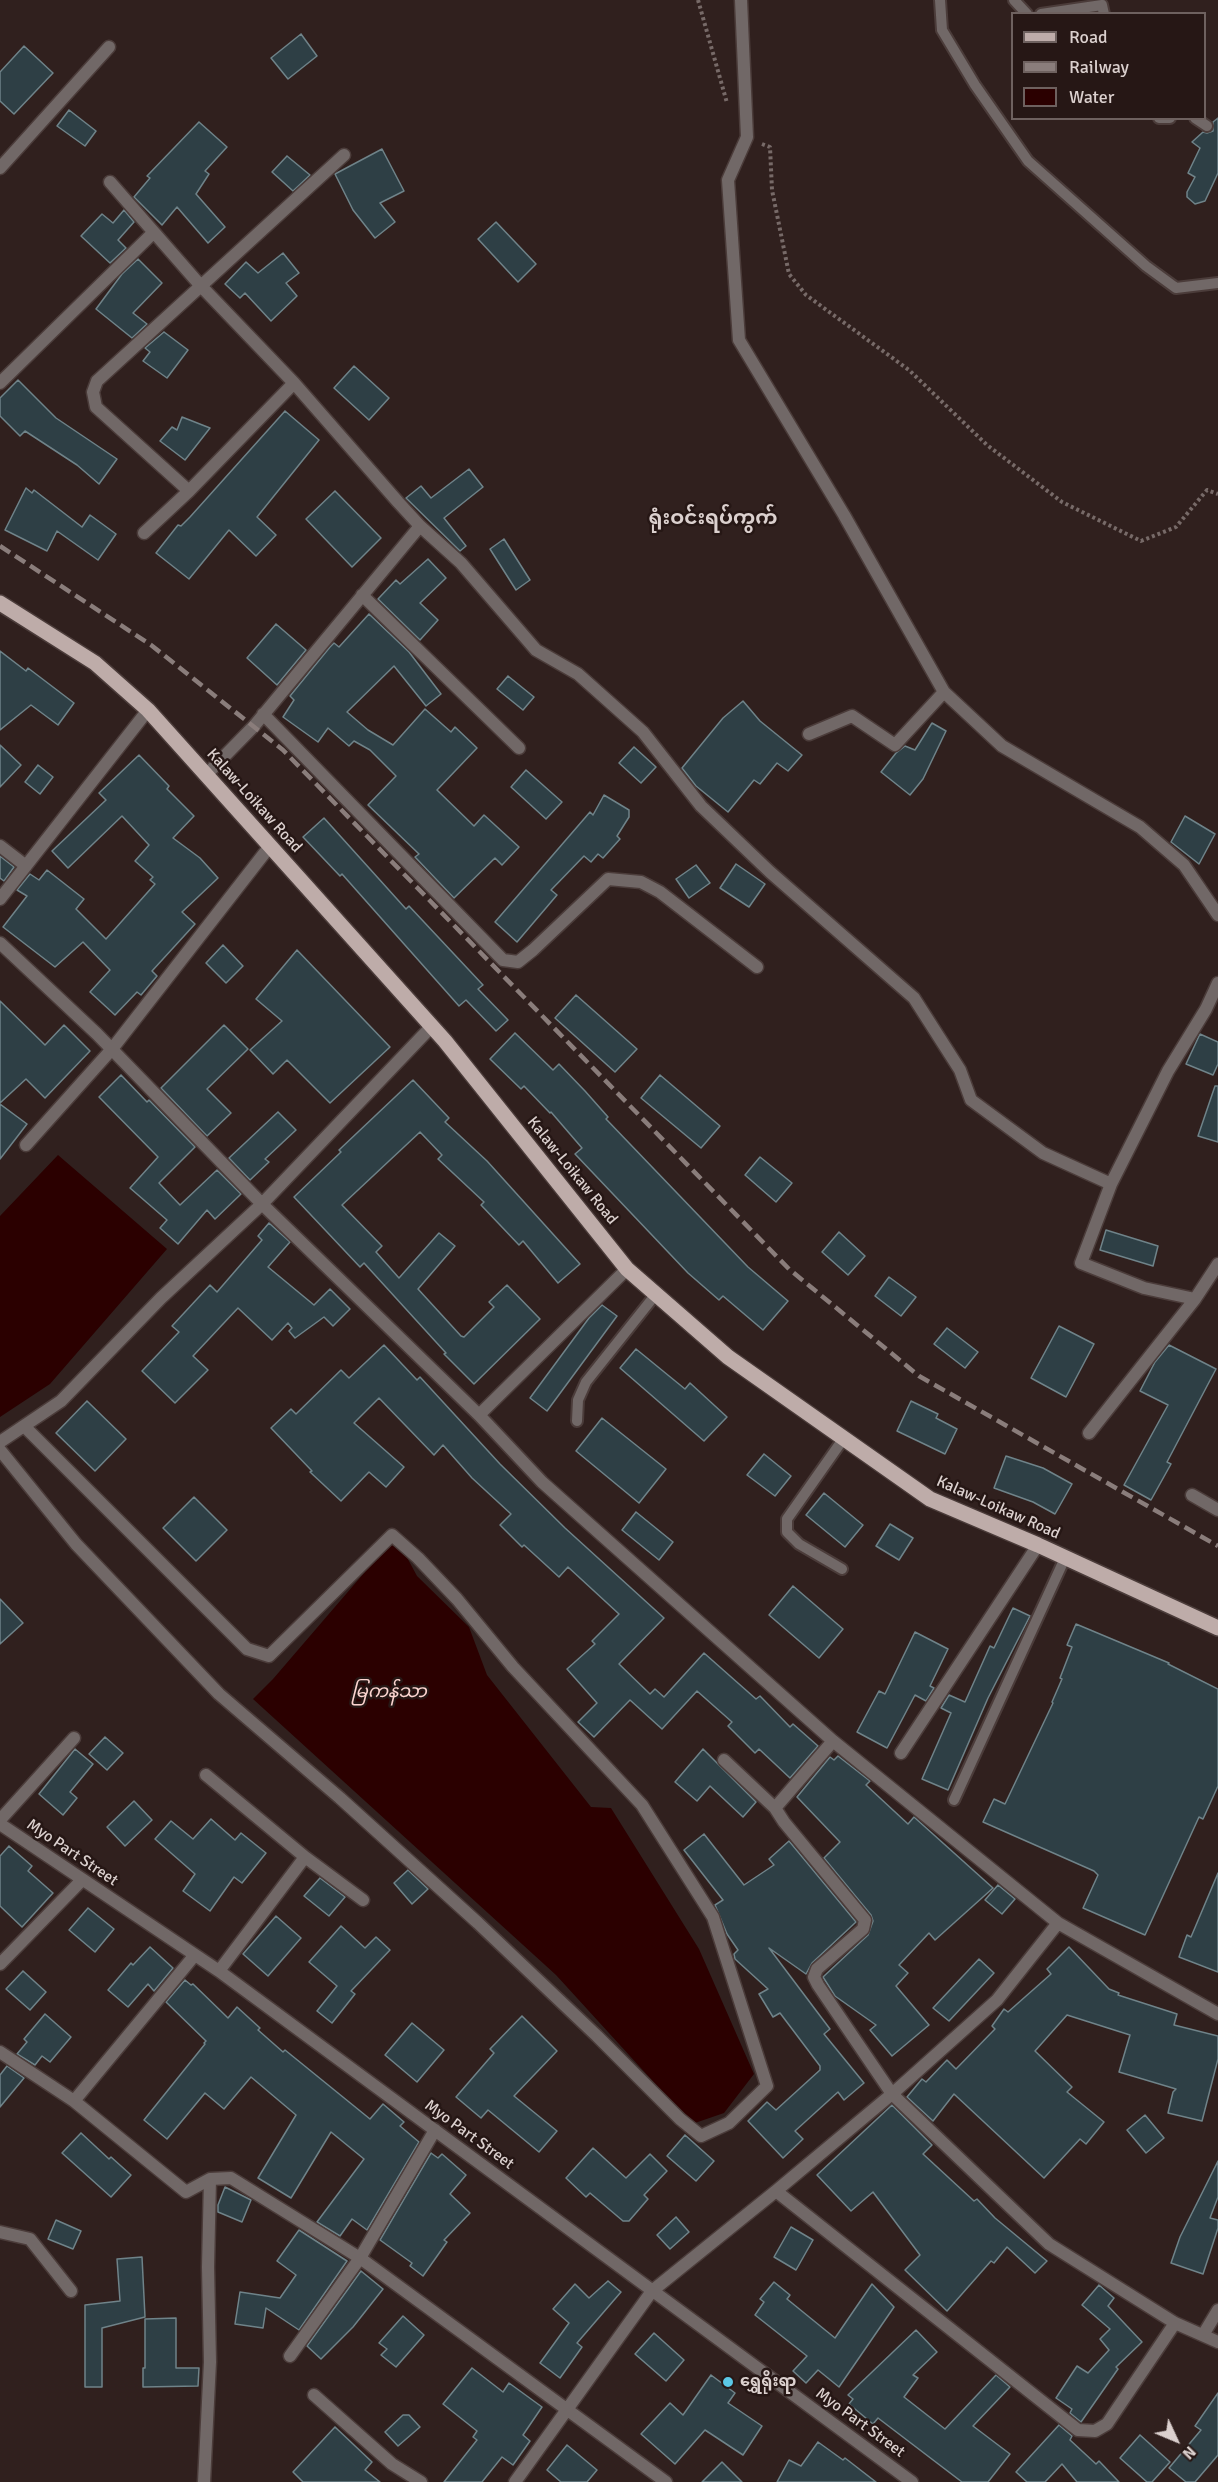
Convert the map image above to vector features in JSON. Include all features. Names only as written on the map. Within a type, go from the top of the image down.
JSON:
[{"type":"main road","name":"Kalaw-Loikaw Road","points":[[0,603],[95,663],[148,710],[432,1026],[627,1269],[728,1357],[930,1499],[1038,1545],[1218,1628]]},
{"type":"street","points":[[741,0],[747,137],[728,180],[740,340],[844,515],[944,692],[1002,746],[1140,826],[1184,865],[1218,915]]},
{"type":"street","points":[[0,168],[109,47]]},
{"type":"street","points":[[189,490],[96,406],[93,392],[97,381],[344,155]]},
{"type":"street","points":[[110,182],[153,233],[294,383],[420,526],[461,563],[536,650],[578,674],[643,732],[702,806],[770,872],[914,998],[960,1070],[971,1100],[1043,1153],[1111,1184]]},
{"type":"street","points":[[0,383],[153,233]]},
{"type":"street","points":[[144,533],[294,383]]},
{"type":"street","points":[[206,775],[254,726],[420,526]]},
{"type":"street","points":[[362,595],[519,748]]},
{"type":"street","points":[[809,734],[852,716],[895,745],[944,692]]},
{"type":"street","points":[[0,900],[148,710]]},
{"type":"street","points":[[263,714],[503,960],[518,962],[608,879],[641,882],[660,892],[757,967]]},
{"type":"street","points":[[0,846],[26,866]]},
{"type":"street","points":[[26,1145],[112,1049],[270,846]]},
{"type":"street","points":[[0,944],[112,1049],[262,1204],[479,1415],[542,1482],[834,1741],[1058,1923],[1218,2013]]},
{"type":"street","points":[[1196,1299],[1144,1288],[1081,1263],[1111,1184],[1168,1071],[1206,1009],[1218,983]]},
{"type":"street","points":[[0,1442],[61,1401],[161,1298],[262,1204],[432,1026]]},
{"type":"street","points":[[1089,1433],[1196,1299],[1218,1263]]},
{"type":"street","points":[[479,1415],[627,1269]]},
{"type":"street","points":[[0,1450],[76,1544],[219,1694],[340,1798],[478,1923],[680,2119],[701,2136],[729,2123],[768,2086],[713,1917],[642,1804],[513,1667],[458,1599],[418,1558],[392,1535],[269,1656],[247,1649],[24,1426]]},
{"type":"street","points":[[1192,1496],[1218,1510]]},
{"type":"street","points":[[901,1754],[1038,1545]]},
{"type":"street","points":[[0,1822],[74,1738]]},
{"type":"street","points":[[775,1808],[834,1741]]},
{"type":"street","points":[[724,1760],[775,1808],[865,1920],[863,1929],[817,1969],[814,1977],[892,2094],[1049,2244],[1175,2323],[1218,2342]]},
{"type":"street","points":[[206,1775],[305,1857],[363,1900]]},
{"type":"street","name":"Myo Part Street","points":[[0,1822],[82,1880],[219,1971],[912,2482]]},
{"type":"street","points":[[219,1971],[305,1857]]},
{"type":"street","points":[[0,1964],[82,1880]]},
{"type":"street","points":[[515,2482],[652,2291],[892,2094],[998,2000],[1058,1923]]},
{"type":"street","points":[[74,2101],[194,1956]]},
{"type":"street","points":[[0,2052],[74,2101],[186,2192],[210,2180],[231,2178],[360,2258],[565,2411],[666,2482]]},
{"type":"street","points":[[290,2356],[360,2258],[435,2130]]},
{"type":"street","points":[[204,2482],[210,2362],[208,2267],[210,2180]]},
{"type":"street","points":[[776,2191],[1078,2430],[1095,2431],[1107,2424],[1175,2323]]},
{"type":"street","points":[[0,2232],[30,2239],[71,2291]]},
{"type":"street","points":[[1203,2335],[1218,2310]]},
{"type":"street","points":[[314,2395],[392,2464],[421,2482]]},
{"type":"lane","points":[[940,0],[942,30],[975,85],[1028,161],[1146,266],[1176,288],[1218,283]]},
{"type":"lane","points":[[1014,0],[1025,12]]},
{"type":"lane","points":[[1055,12],[1102,5],[1104,12]]},
{"type":"lane","points":[[1198,120],[1207,126]]},
{"type":"lane","points":[[577,1421],[578,1400],[586,1382],[656,1294]]},
{"type":"lane","points":[[842,1569],[799,1544],[787,1532],[787,1519],[844,1438]]},
{"type":"lane","points":[[954,1800],[1065,1558]]},
{"type":"path","points":[[698,0],[727,103],[747,137],[770,147],[772,190],[789,274],[806,295],[909,370],[987,445],[1062,502],[1141,541],[1176,527],[1207,490],[1218,494]]},
{"type":"water","points":[[58,1155],[167,1249],[50,1384],[0,1417],[0,1216]]},
{"type":"water","name":"မြကန်သာ","points":[[389,1544],[403,1550],[417,1576],[469,1627],[487,1675],[591,1807],[611,1808],[699,1949],[754,2074],[724,2113],[692,2124],[556,1975],[253,1699],[273,1679]]},
{"type":"building","points":[[301,34],[317,56],[288,79],[271,58]]},
{"type":"building","points":[[24,46],[53,73],[14,114],[0,101],[0,72]]},
{"type":"building","points":[[69,110],[96,131],[85,146],[57,126]]},
{"type":"building","points":[[1218,118],[1218,173],[1205,201],[1195,204],[1187,197],[1187,192],[1195,177],[1188,173],[1200,148],[1192,142],[1203,132],[1213,131],[1213,122]]},
{"type":"building","points":[[199,122],[227,147],[205,171],[209,174],[196,194],[225,227],[208,243],[177,207],[162,225],[134,197],[150,178],[147,176]]},
{"type":"building","points":[[382,149],[404,191],[380,203],[395,222],[375,238],[353,210],[335,174]]},
{"type":"building","points":[[287,156],[310,175],[293,191],[272,172]]},
{"type":"building","points":[[124,210],[134,222],[118,240],[126,248],[110,263],[81,236],[102,214],[113,223]]},
{"type":"building","points":[[496,222],[536,264],[518,282],[478,239]]},
{"type":"building","points":[[283,253],[299,273],[286,283],[297,296],[271,321],[245,293],[240,298],[225,284],[246,262],[258,273]]},
{"type":"building","points":[[138,259],[162,283],[133,313],[147,324],[132,338],[96,309],[122,274]]},
{"type":"building","points":[[164,332],[188,350],[167,378],[143,361],[150,352],[145,348]]},
{"type":"building","points":[[354,366],[389,398],[369,420],[334,388]]},
{"type":"building","points":[[18,380],[56,418],[117,459],[99,484],[77,465],[25,431],[20,436],[0,416],[0,398]]},
{"type":"building","points":[[285,411],[319,440],[257,517],[276,535],[256,556],[229,530],[189,579],[156,553],[178,525],[181,526],[190,517]]},
{"type":"building","points":[[182,417],[210,428],[185,460],[160,441],[172,427],[177,430]]},
{"type":"building","points":[[469,469],[483,487],[444,518],[466,546],[460,551],[406,498],[421,486],[431,498]]},
{"type":"building","points":[[26,488],[32,493],[34,490],[82,527],[90,515],[116,534],[98,560],[57,531],[47,551],[5,530]]},
{"type":"building","points":[[335,491],[381,538],[352,567],[306,519]]},
{"type":"building","points":[[504,539],[530,580],[516,590],[490,549]]},
{"type":"building","points":[[428,559],[446,578],[420,603],[438,620],[420,640],[378,599],[396,580],[400,584]]},
{"type":"building","points":[[369,614],[409,652],[441,694],[426,706],[394,666],[347,712],[368,730],[393,745],[425,709],[451,732],[455,727],[477,748],[437,790],[474,826],[484,815],[519,847],[502,865],[495,858],[454,898],[415,857],[419,854],[368,805],[396,776],[370,750],[354,741],[349,746],[328,728],[318,742],[283,717],[294,700],[290,696],[330,647],[334,643],[339,647]]},
{"type":"building","points":[[276,624],[306,650],[277,685],[247,658]]},
{"type":"building","points":[[0,651],[26,671],[28,668],[74,703],[58,725],[31,705],[0,730]]},
{"type":"building","points":[[508,676],[534,697],[523,710],[497,689]]},
{"type":"building","points":[[743,701],[760,721],[802,755],[788,771],[777,763],[760,784],[754,780],[728,812],[696,786],[682,768],[723,718]]},
{"type":"building","points":[[932,723],[946,731],[923,779],[910,795],[881,772],[896,753],[905,746],[915,750]]},
{"type":"building","points":[[0,745],[21,765],[0,787]]},
{"type":"building","points":[[634,747],[656,767],[641,783],[619,763]]},
{"type":"building","points":[[139,755],[169,786],[167,789],[194,816],[173,838],[200,858],[218,878],[182,912],[195,924],[152,971],[157,976],[141,995],[137,992],[115,1015],[90,992],[110,970],[83,942],[55,967],[3,927],[27,896],[17,890],[30,874],[39,880],[47,870],[84,899],[76,909],[106,939],[155,884],[150,880],[153,877],[135,861],[149,845],[122,816],[68,868],[52,851],[106,800],[99,793]]},
{"type":"building","points":[[38,765],[53,777],[40,794],[25,782]]},
{"type":"building","points":[[526,770],[562,802],[546,819],[511,787]]},
{"type":"building","points":[[604,795],[629,810],[629,817],[617,836],[620,839],[603,858],[598,854],[591,862],[584,856],[551,890],[557,895],[517,942],[495,922],[590,812],[593,815]]},
{"type":"building","points":[[1185,816],[1215,834],[1199,864],[1171,842]]},
{"type":"building","points":[[324,818],[406,909],[409,906],[483,985],[478,989],[508,1020],[496,1031],[466,1000],[459,1006],[342,874],[340,876],[303,837]]},
{"type":"building","points":[[0,856],[14,867],[4,881],[0,878]]},
{"type":"building","points":[[736,864],[765,884],[749,907],[720,888]]},
{"type":"building","points":[[696,865],[710,883],[689,898],[676,879]]},
{"type":"building","points":[[223,945],[243,966],[226,983],[206,963]]},
{"type":"building","points":[[297,950],[390,1047],[330,1103],[287,1060],[273,1074],[250,1050],[282,1021],[256,999]]},
{"type":"building","points":[[576,995],[637,1049],[615,1072],[555,1018]]},
{"type":"building","points":[[0,1001],[45,1045],[64,1025],[90,1051],[45,1098],[26,1079],[0,1103]]},
{"type":"building","points":[[224,1025],[248,1049],[207,1089],[231,1113],[207,1136],[161,1088]]},
{"type":"building","points":[[515,1033],[553,1070],[559,1064],[608,1117],[606,1119],[748,1267],[788,1301],[763,1330],[723,1296],[719,1300],[688,1273],[575,1154],[582,1148],[551,1112],[524,1086],[521,1089],[490,1059]]},
{"type":"building","points":[[1200,1034],[1218,1042],[1218,1064],[1213,1075],[1186,1064]]},
{"type":"building","points":[[121,1075],[195,1147],[159,1183],[180,1205],[217,1170],[241,1194],[215,1219],[207,1210],[178,1244],[160,1228],[167,1220],[130,1188],[158,1157],[99,1097]]},
{"type":"building","points":[[660,1075],[720,1126],[701,1148],[641,1098]]},
{"type":"building","points":[[413,1080],[449,1118],[445,1122],[487,1161],[580,1264],[558,1283],[523,1241],[519,1245],[481,1205],[484,1202],[438,1159],[442,1155],[420,1132],[342,1205],[382,1246],[376,1252],[399,1278],[439,1233],[455,1246],[418,1289],[461,1336],[464,1337],[494,1307],[489,1302],[507,1285],[540,1319],[474,1384],[444,1354],[446,1353],[364,1263],[360,1267],[294,1197],[341,1152],[339,1150]]},
{"type":"building","points":[[1215,1086],[1218,1086],[1218,1142],[1198,1136]]},
{"type":"building","points":[[0,1104],[27,1124],[0,1159]]},
{"type":"building","points":[[278,1112],[296,1130],[265,1159],[269,1162],[250,1180],[229,1158]]},
{"type":"building","points":[[760,1157],[792,1183],[776,1202],[745,1175]]},
{"type":"building","points":[[269,1223],[290,1242],[268,1267],[314,1305],[330,1289],[350,1309],[333,1326],[324,1317],[295,1338],[289,1331],[292,1328],[288,1323],[272,1340],[238,1308],[193,1356],[208,1370],[175,1403],[142,1371],[179,1332],[172,1326],[210,1285],[217,1292],[262,1240],[258,1236]]},
{"type":"building","points":[[1106,1230],[1158,1246],[1153,1266],[1100,1250]]},
{"type":"building","points":[[839,1232],[865,1256],[848,1275],[822,1252]]},
{"type":"building","points":[[889,1277],[916,1297],[901,1316],[875,1296]]},
{"type":"building","points":[[602,1305],[617,1316],[547,1411],[530,1398],[589,1318]]},
{"type":"building","points":[[1059,1326],[1094,1344],[1066,1397],[1031,1378]]},
{"type":"building","points":[[947,1328],[978,1352],[965,1368],[934,1344]]},
{"type":"building","points":[[384,1345],[417,1380],[420,1377],[500,1464],[565,1528],[664,1618],[619,1664],[650,1694],[655,1689],[664,1697],[704,1653],[756,1699],[760,1696],[790,1727],[793,1724],[818,1746],[790,1778],[759,1749],[755,1753],[728,1726],[732,1722],[697,1691],[662,1729],[630,1700],[594,1737],[578,1722],[597,1703],[567,1669],[595,1644],[592,1641],[619,1614],[568,1567],[559,1577],[524,1545],[522,1547],[500,1525],[511,1514],[472,1478],[443,1445],[434,1455],[379,1398],[354,1423],[404,1467],[386,1487],[369,1472],[341,1501],[310,1472],[312,1471],[271,1428],[291,1409],[296,1414],[341,1370],[349,1378]]},
{"type":"building","points":[[1169,1345],[1216,1369],[1167,1462],[1171,1464],[1151,1500],[1124,1485],[1168,1405],[1140,1391],[1155,1362]]},
{"type":"building","points":[[636,1349],[685,1389],[690,1383],[727,1417],[704,1441],[620,1368]]},
{"type":"building","points":[[87,1401],[126,1439],[95,1471],[56,1433]]},
{"type":"building","points":[[911,1401],[938,1414],[936,1418],[957,1429],[945,1454],[897,1431]]},
{"type":"building","points":[[602,1418],[666,1469],[639,1503],[576,1451]]},
{"type":"building","points":[[764,1454],[791,1476],[775,1496],[747,1475]]},
{"type":"building","points":[[1006,1456],[1043,1468],[1072,1484],[1055,1514],[1033,1502],[994,1488]]},
{"type":"building","points":[[824,1493],[863,1525],[845,1547],[806,1515]]},
{"type":"building","points":[[194,1497],[227,1530],[196,1561],[163,1528]]},
{"type":"building","points":[[636,1512],[673,1542],[659,1560],[622,1530]]},
{"type":"building","points":[[890,1524],[913,1538],[899,1560],[876,1546]]},
{"type":"building","points":[[793,1586],[843,1629],[819,1658],[769,1615]]},
{"type":"building","points":[[0,1599],[23,1623],[0,1644]]},
{"type":"building","points":[[1013,1608],[1030,1616],[988,1698],[948,1790],[922,1779],[951,1713],[941,1708],[949,1695],[965,1702],[990,1646],[994,1648]]},
{"type":"building","points":[[1076,1624],[1169,1663],[1218,1689],[1218,1786],[1203,1819],[1199,1817],[1145,1935],[1083,1908],[1098,1875],[1094,1871],[983,1822],[994,1799],[1005,1804],[1053,1703],[1072,1647],[1067,1645]]},
{"type":"building","points":[[915,1632],[948,1649],[930,1686],[934,1688],[926,1701],[915,1695],[887,1748],[857,1732],[879,1691],[885,1694]]},
{"type":"building","points":[[105,1737],[123,1753],[107,1770],[89,1754]]},
{"type":"building","points":[[75,1749],[93,1764],[70,1792],[77,1798],[63,1815],[39,1794]]},
{"type":"building","points":[[703,1749],[756,1802],[743,1817],[710,1786],[697,1801],[675,1782]]},
{"type":"building","points":[[838,1756],[870,1781],[866,1785],[908,1824],[914,1817],[993,1888],[935,1940],[929,1933],[899,1965],[908,1973],[896,1986],[929,2025],[892,2056],[870,2030],[876,2025],[835,1996],[823,1977],[868,1935],[873,1921],[871,1915],[824,1858],[840,1842],[797,1797],[830,1757],[834,1760]]},
{"type":"building","points":[[134,1801],[152,1820],[125,1846],[107,1827]]},
{"type":"building","points":[[211,1819],[235,1840],[241,1833],[266,1853],[242,1883],[234,1877],[210,1911],[183,1891],[195,1874],[155,1839],[171,1821],[193,1839]]},
{"type":"building","points":[[704,1834],[744,1885],[774,1865],[769,1859],[789,1841],[856,1922],[812,1963],[806,1974],[769,1948],[830,2029],[824,2034],[864,2083],[844,2100],[838,2092],[795,2131],[803,2139],[783,2158],[748,2121],[767,2102],[776,2110],[820,2070],[820,2066],[780,2013],[773,2017],[759,1994],[768,1989],[735,1959],[734,1954],[738,1950],[727,1934],[715,1905],[723,1900],[684,1850]]},
{"type":"building","points":[[9,1846],[32,1866],[28,1871],[53,1893],[22,1927],[0,1906],[0,1856]]},
{"type":"building","points":[[408,1870],[428,1889],[412,1904],[394,1883]]},
{"type":"building","points":[[1218,1873],[1218,1972],[1179,1957],[1187,1935],[1191,1937]]},
{"type":"building","points":[[320,1878],[345,1897],[329,1916],[304,1896]]},
{"type":"building","points":[[998,1885],[1015,1899],[1002,1914],[985,1900]]},
{"type":"building","points":[[88,1908],[114,1929],[95,1952],[69,1930]]},
{"type":"building","points":[[276,1916],[301,1938],[268,1976],[243,1954]]},
{"type":"building","points":[[341,1926],[365,1948],[376,1937],[390,1950],[351,1991],[355,1994],[332,2023],[317,2011],[337,1986],[309,1962]]},
{"type":"building","points":[[150,1947],[173,1968],[154,1991],[148,1984],[128,2007],[108,1990],[131,1963],[133,1965]]},
{"type":"building","points":[[1069,1947],[1109,1989],[1119,1993],[1118,1995],[1177,2014],[1174,2025],[1218,2036],[1218,2059],[1202,2121],[1168,2113],[1173,2092],[1176,2089],[1119,2072],[1130,2035],[1067,2015],[1035,2051],[1072,2087],[1067,2092],[1104,2122],[1086,2144],[1080,2139],[1044,2178],[954,2094],[933,2121],[907,2097],[922,2079],[926,2082],[947,2060],[956,2069],[995,2029],[992,2026],[1004,2009],[1008,2012],[1051,1974],[1047,1969]]},
{"type":"building","points":[[979,1959],[994,1973],[949,2021],[933,2008]]},
{"type":"building","points":[[23,1971],[46,1992],[30,2010],[6,1989]]},
{"type":"building","points":[[185,1980],[193,1984],[228,2018],[237,2007],[283,2052],[285,2050],[370,2119],[383,2104],[404,2122],[400,2126],[419,2142],[367,2230],[352,2219],[340,2236],[317,2222],[364,2159],[331,2132],[291,2198],[258,2178],[296,2115],[251,2077],[224,2109],[205,2093],[167,2139],[144,2120],[206,2041],[166,2002]]},
{"type":"building","points":[[45,2014],[71,2037],[50,2062],[42,2056],[35,2065],[17,2054],[27,2042],[24,2039]]},
{"type":"building","points":[[522,2016],[557,2051],[514,2096],[557,2131],[539,2152],[488,2110],[481,2118],[456,2097],[494,2053],[490,2049]]},
{"type":"building","points":[[412,2023],[444,2050],[417,2082],[385,2055]]},
{"type":"building","points":[[7,2066],[24,2078],[0,2107],[0,2075]]},
{"type":"building","points":[[892,2105],[932,2145],[923,2154],[974,2201],[977,2199],[995,2218],[1047,2261],[1035,2273],[1007,2247],[994,2263],[991,2261],[947,2311],[905,2270],[920,2255],[873,2192],[851,2211],[817,2175]]},
{"type":"building","points":[[1145,2115],[1164,2138],[1146,2153],[1127,2130]]},
{"type":"building","points":[[81,2133],[109,2159],[111,2157],[131,2175],[111,2197],[62,2153]]},
{"type":"building","points":[[685,2135],[714,2161],[696,2181],[667,2156]]},
{"type":"building","points":[[593,2148],[626,2178],[650,2154],[667,2171],[644,2195],[648,2199],[629,2221],[623,2221],[590,2193],[586,2197],[566,2178]]},
{"type":"building","points":[[431,2153],[438,2158],[442,2154],[466,2175],[450,2194],[470,2213],[444,2240],[447,2242],[423,2276],[410,2266],[412,2263],[380,2240]]},
{"type":"building","points":[[1218,2161],[1218,2197],[1210,2218],[1218,2220],[1218,2228],[1203,2274],[1171,2263],[1180,2237]]},
{"type":"building","points":[[225,2187],[251,2200],[242,2222],[218,2212],[218,2205]]},
{"type":"building","points":[[676,2217],[689,2232],[670,2249],[657,2235]]},
{"type":"building","points":[[56,2220],[81,2231],[73,2249],[48,2239]]},
{"type":"building","points":[[791,2227],[813,2240],[796,2270],[774,2257]]},
{"type":"building","points":[[299,2230],[347,2261],[299,2330],[266,2308],[263,2328],[235,2324],[240,2292],[280,2298],[296,2275],[277,2261]]},
{"type":"building","points":[[142,2257],[145,2317],[102,2328],[102,2387],[85,2387],[85,2305],[120,2301],[117,2259]]},
{"type":"building","points":[[361,2271],[383,2289],[353,2327],[321,2359],[307,2346]]},
{"type":"building","points":[[608,2281],[621,2292],[577,2343],[582,2347],[560,2378],[540,2363],[569,2323],[553,2309],[575,2284],[589,2298]]},
{"type":"building","points":[[774,2282],[790,2295],[787,2299],[835,2338],[872,2284],[894,2307],[839,2387],[818,2370],[806,2383],[793,2371],[807,2356],[755,2315],[764,2302],[760,2299]]},
{"type":"building","points":[[1099,2285],[1114,2298],[1108,2306],[1142,2342],[1116,2367],[1118,2369],[1081,2422],[1070,2413],[1072,2409],[1056,2398],[1077,2366],[1088,2373],[1109,2350],[1100,2339],[1110,2329],[1082,2305]]},
{"type":"building","points":[[403,2316],[424,2335],[396,2367],[381,2355],[387,2349],[379,2343]]},
{"type":"building","points":[[176,2318],[176,2368],[199,2368],[198,2386],[143,2387],[145,2319]]},
{"type":"building","points":[[916,2330],[937,2352],[913,2375],[918,2378],[904,2397],[945,2429],[996,2375],[1010,2387],[973,2426],[1010,2454],[988,2482],[962,2482],[878,2418],[873,2424],[849,2404],[853,2399],[848,2395]]},
{"type":"building","points":[[654,2333],[684,2360],[666,2381],[635,2354]]},
{"type":"building","points":[[472,2368],[503,2392],[509,2383],[542,2407],[523,2435],[530,2441],[513,2465],[502,2457],[482,2482],[444,2482],[477,2440],[473,2437],[477,2431],[443,2404]]},
{"type":"building","points":[[711,2375],[735,2393],[728,2403],[762,2426],[743,2455],[705,2430],[675,2464],[641,2434],[670,2403],[683,2415]]},
{"type":"building","points":[[1218,2393],[1218,2455],[1195,2482],[1186,2482],[1169,2468],[1201,2430],[1195,2426]]},
{"type":"building","points":[[403,2415],[409,2415],[420,2427],[398,2446],[385,2432]]},
{"type":"building","points":[[1059,2425],[1072,2436],[1070,2440],[1096,2464],[1099,2461],[1119,2482],[1077,2482],[1062,2464],[1045,2482],[1027,2482],[1016,2472]]},
{"type":"building","points":[[335,2427],[372,2462],[365,2470],[380,2482],[303,2482],[293,2472]]},
{"type":"building","points":[[1140,2435],[1170,2462],[1152,2482],[1147,2482],[1120,2458]]},
{"type":"building","points":[[818,2442],[843,2460],[845,2458],[876,2482],[777,2482],[789,2460],[801,2466]]},
{"type":"building","points":[[567,2445],[597,2470],[587,2482],[561,2482],[547,2470]]},
{"type":"building","points":[[722,2462],[742,2482],[702,2482]]},
{"type":"railway","points":[[0,546],[151,645],[283,750],[789,1269],[919,1376],[1218,1546]]},
{"type":"place","name":"ရွှေရိုးရာ","points":[[728,2382]]},
{"type":"district","name":"ရုံးဝင်းရပ်ကွက်","points":[[713,519]]}]
